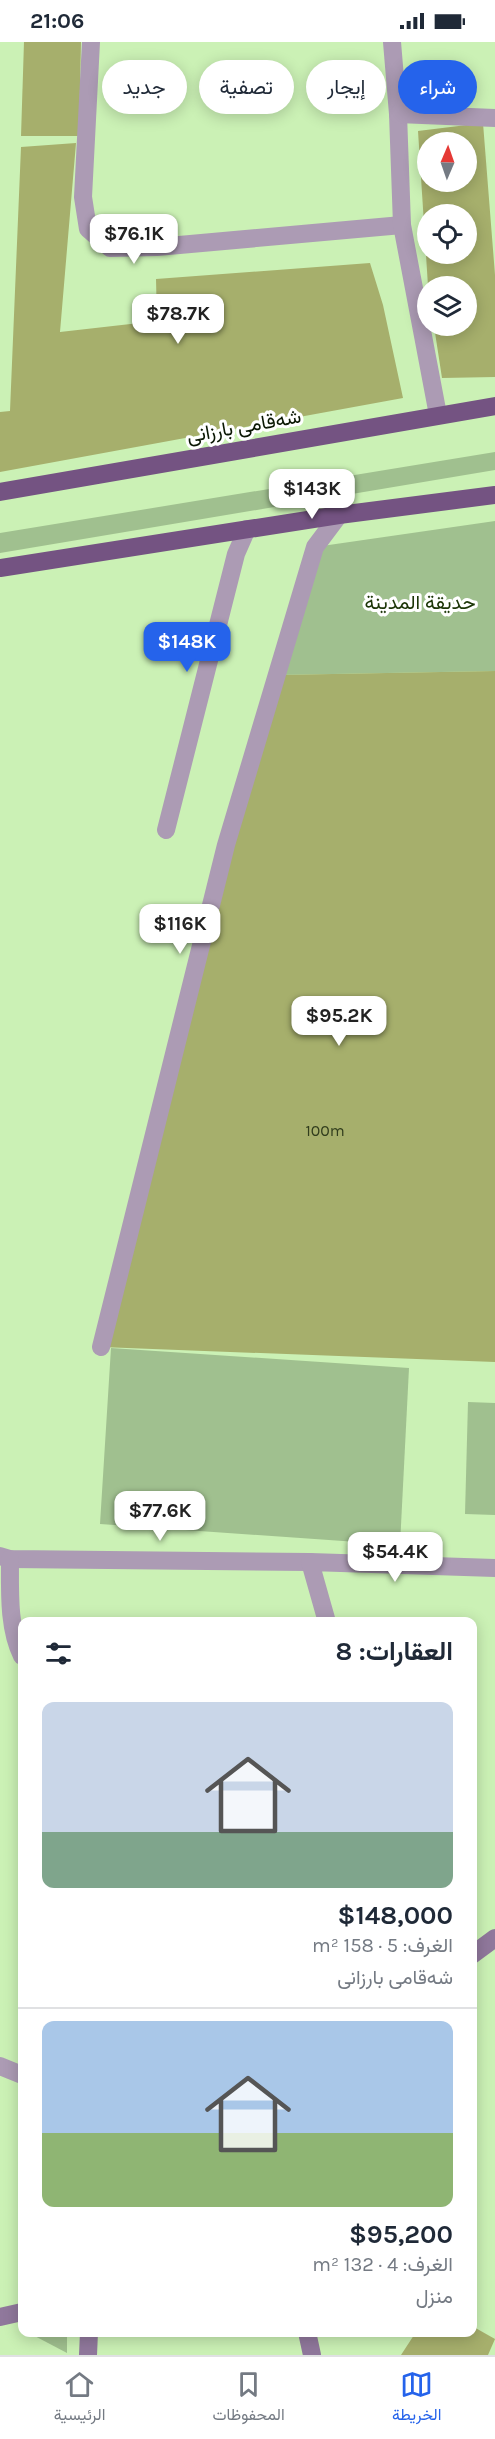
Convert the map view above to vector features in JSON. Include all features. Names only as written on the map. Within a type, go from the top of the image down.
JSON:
[{"type":"highway","name":"شەقامی بارزانی","points":[[0,492],[495,405]]},
{"type":"highway","points":[[0,568],[339,515],[495,495]]},
{"type":"main road","points":[[477,1949],[495,1938]]},
{"type":"main road","points":[[0,2317],[18,2313]]},
{"type":"main road","points":[[88,2337],[88,2355]]},
{"type":"street","points":[[91,42],[83,197],[88,230],[110,248],[157,247],[402,225]]},
{"type":"street","points":[[392,42],[398,114],[402,225],[438,416]]},
{"type":"street","points":[[398,114],[495,118]]},
{"type":"street","points":[[101,1347],[226,845],[315,547],[339,515]]},
{"type":"street","points":[[166,830],[236,554],[247,529]]},
{"type":"street","points":[[18,1647],[3,1560],[310,1562],[495,1568]]},
{"type":"street","points":[[310,1562],[326,1617]]},
{"type":"street","points":[[0,2066],[18,2073]]},
{"type":"green space","points":[[495,452],[495,470],[0,553],[0,533]]},
{"type":"green space","name":"حديقة المدينة","points":[[495,521],[495,671],[278,675],[315,547]]},
{"type":"green space","points":[[111,1348],[409,1368],[400,1545],[100,1524]]},
{"type":"green space","points":[[468,1402],[495,1403],[495,1515],[465,1514]]},
{"type":"green space","points":[[37,2337],[67,2337],[67,2353]]},
{"type":"building","points":[[24,42],[81,42],[79,136],[21,136]]},
{"type":"building","points":[[483,123],[495,275],[495,377],[442,378],[436,336],[477,336],[477,276],[427,276],[427,264],[477,264],[477,204],[423,204],[422,192],[477,192],[477,132],[418,132]]},
{"type":"building","points":[[76,143],[60,332],[157,321],[156,279],[370,263],[383,305],[403,398],[0,472],[0,412],[10,411],[21,147]]},
{"type":"building","points":[[495,671],[495,1362],[101,1347],[278,675]]},
{"type":"building","points":[[477,2329],[495,2339],[488,2355],[401,2355],[413,2337],[477,2337]]}]
